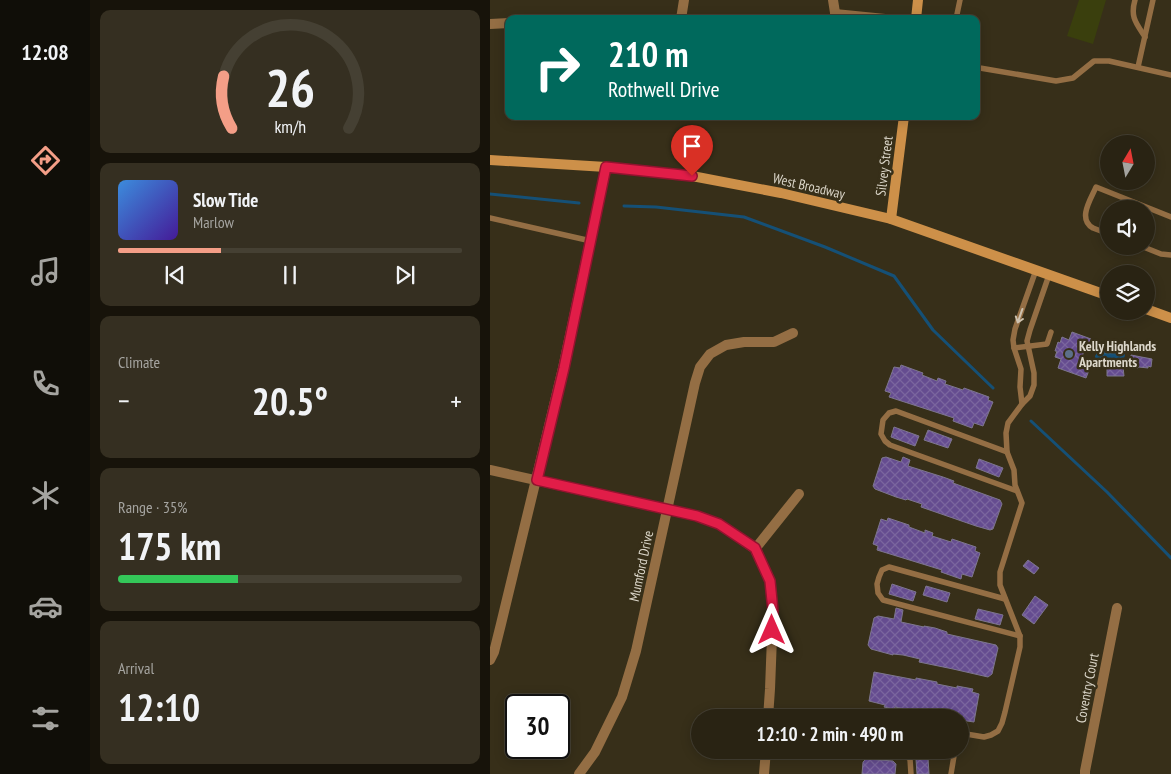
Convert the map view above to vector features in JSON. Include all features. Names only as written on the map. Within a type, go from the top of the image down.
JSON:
[{"type":"main road","points":[[916,15],[918,0]]},
{"type":"main road","name":"Silvey Street","points":[[891,219],[903,120]]},
{"type":"main road","name":"West Broadway","points":[[490,160],[606,167],[692,176],[781,193],[891,219],[1100,293]]},
{"type":"main road","points":[[1155,312],[1171,318]]},
{"type":"street","points":[[682,15],[684,0]]},
{"type":"street","points":[[833,0],[836,15]]},
{"type":"street","points":[[490,24],[505,24]]},
{"type":"street","points":[[490,660],[499,634],[564,368],[606,167]]},
{"type":"street","name":"Mumford Drive","points":[[579,774],[595,752],[622,697],[636,651],[700,368],[710,354],[726,345],[744,342],[774,342],[792,333]]},
{"type":"street","points":[[490,470],[697,516],[719,524],[755,548],[770,581],[773,611],[769,709]]},
{"type":"street","points":[[755,548],[799,494]]},
{"type":"street","name":"Coventry Court","points":[[1086,774],[1085,771],[1117,608]]},
{"type":"street","points":[[764,774],[765,759]]},
{"type":"lane","points":[[957,15],[960,0]]},
{"type":"lane","points":[[1135,0],[1132,9],[1135,22],[1145,37]]},
{"type":"lane","points":[[1138,67],[1153,0]]},
{"type":"lane","points":[[980,68],[1056,81],[1073,78],[1094,61],[1109,61],[1171,74]]},
{"type":"lane","points":[[1100,231],[1092,228],[1085,218],[1096,187],[1128,200]]},
{"type":"lane","points":[[1155,211],[1171,217]]},
{"type":"lane","points":[[490,218],[591,241]]},
{"type":"lane","points":[[1155,252],[1171,255]]},
{"type":"lane","points":[[1022,404],[1020,387],[1021,368],[1013,340],[1015,329],[1036,270]]},
{"type":"lane","points":[[969,735],[984,737],[992,735],[1002,724],[1020,647],[1020,636],[1000,585],[1000,572],[1022,503],[1015,485],[1014,470],[1007,452],[1006,432],[1008,423],[1030,396],[1034,385],[1034,373],[1027,341],[1049,275]]},
{"type":"lane","points":[[1014,348],[1047,344],[1051,332]]},
{"type":"lane","points":[[1007,452],[896,411],[888,413],[883,420],[881,434],[890,445],[1018,491]]},
{"type":"lane","points":[[1005,599],[889,568],[882,570],[877,584],[878,593],[883,600],[1020,636]]},
{"type":"lane","points":[[910,759],[912,774]]},
{"type":"lane","points":[[951,774],[954,759]]},
{"type":"green space","points":[[1079,0],[1106,0],[1093,44],[1067,36]]},
{"type":"water","points":[[1100,344],[1123,352],[1125,355],[1123,362],[1120,363],[1110,359],[1106,363],[1095,359],[1097,346]]},
{"type":"building","name":"Kelly Highlands Apartments","points":[[1072,332],[1091,339],[1080,361],[1091,365],[1086,378],[1058,368],[1061,359],[1055,357],[1057,351],[1055,351],[1058,342],[1060,343],[1062,337],[1069,340]]},
{"type":"building","points":[[1131,355],[1152,359],[1151,367],[1129,367]]},
{"type":"building","points":[[901,365],[923,373],[922,375],[937,381],[938,378],[946,381],[945,384],[963,390],[964,388],[989,397],[988,400],[993,402],[983,426],[974,423],[972,428],[953,421],[954,418],[889,397],[891,393],[885,391],[894,367],[900,368]]},
{"type":"building","points":[[1107,367],[1123,367],[1124,376],[1107,376]]},
{"type":"building","points":[[894,427],[919,436],[915,446],[891,437]]},
{"type":"building","points":[[928,430],[952,439],[948,448],[924,440]]},
{"type":"building","points":[[886,457],[901,462],[903,457],[910,460],[908,466],[954,481],[953,483],[1000,500],[1002,504],[993,529],[990,530],[976,526],[921,507],[922,504],[875,489],[873,486],[882,458]]},
{"type":"building","points":[[979,459],[1003,468],[999,477],[976,468]]},
{"type":"building","points":[[888,518],[925,533],[925,530],[933,533],[932,536],[951,542],[952,539],[976,547],[975,551],[980,553],[972,577],[962,574],[961,579],[941,572],[942,570],[877,550],[878,546],[873,544],[881,519],[887,521]]},
{"type":"building","points":[[1028,560],[1039,568],[1034,574],[1023,566]]},
{"type":"building","points":[[892,584],[916,592],[913,601],[889,594]]},
{"type":"building","points":[[926,586],[950,593],[947,602],[923,595]]},
{"type":"building","points":[[1035,596],[1048,605],[1034,624],[1022,615]]},
{"type":"building","points":[[896,608],[903,610],[901,622],[935,628],[947,632],[947,634],[996,645],[998,648],[992,674],[988,677],[919,662],[920,659],[871,649],[868,645],[874,618],[878,616],[894,619]]},
{"type":"building","points":[[978,609],[1003,615],[1000,625],[975,619]]},
{"type":"building","points":[[874,672],[937,682],[937,684],[957,688],[957,686],[973,689],[972,692],[979,694],[974,722],[969,721],[969,709],[905,709],[895,707],[894,709],[869,701]]},
{"type":"building","points":[[866,759],[893,761],[896,764],[895,774],[862,774],[863,762]]},
{"type":"building","points":[[916,759],[928,759],[929,774],[917,774]]},
{"type":"waterway","points":[[490,194],[579,203]]},
{"type":"waterway","points":[[624,206],[656,207],[744,217],[825,247],[894,276],[933,330],[993,388]]},
{"type":"waterway","points":[[1031,421],[1107,492],[1171,558]]},
{"type":"place","name":"Kelly Highlands Apartments","points":[[1069,354]]},
{"type":"route","points":[[692,176],[606,167],[564,368],[537,480],[697,516],[719,524],[755,548],[770,581],[773,611],[772,630]]}]
